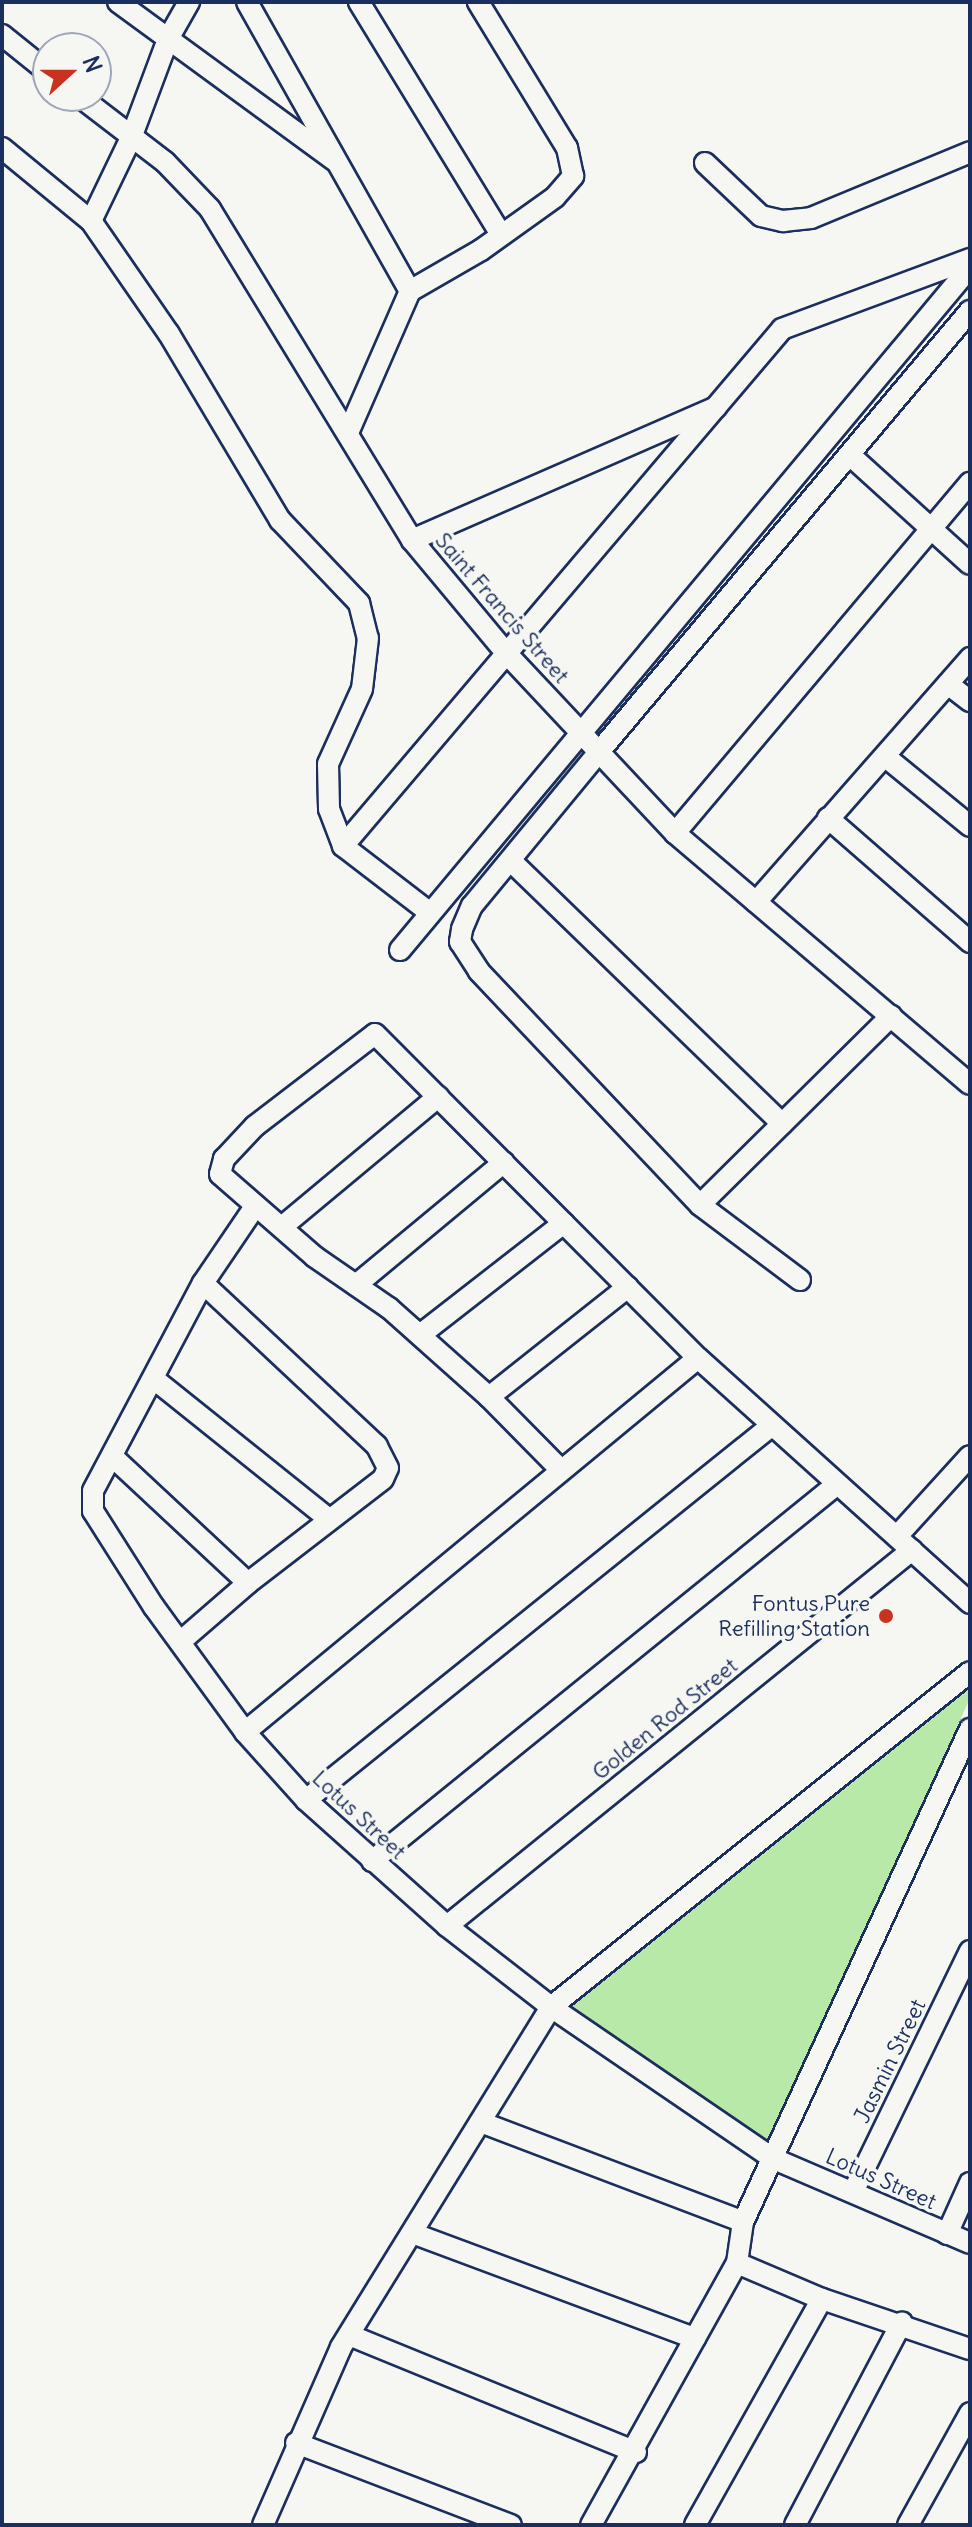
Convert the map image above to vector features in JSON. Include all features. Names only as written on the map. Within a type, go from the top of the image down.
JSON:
[{"type":"street","points":[[118,2],[340,164]]},
{"type":"street","points":[[91,221],[131,138],[168,39],[189,2]]},
{"type":"street","points":[[247,2],[410,291]]},
{"type":"street","points":[[359,2],[501,235]]},
{"type":"street","points":[[348,433],[410,291],[501,235],[555,197],[573,176],[567,148],[478,2]]},
{"type":"street","points":[[2,35],[32,59]]},
{"type":"street","name":"Saint Francis Street","points":[[99,112],[165,162],[210,209],[412,540],[506,653],[675,833],[970,1084]]},
{"type":"street","points":[[2,148],[91,221],[169,334],[280,520],[359,603],[368,638],[362,689],[328,764],[326,790],[343,846],[429,912]]},
{"type":"street","points":[[705,163],[761,216],[783,221],[823,213],[970,152]]},
{"type":"street","points":[[343,846],[721,405],[782,329],[970,259]]},
{"type":"street","points":[[400,950],[970,267]]},
{"type":"street","points":[[800,1280],[700,1205],[468,957],[460,942],[465,916],[598,753],[852,457],[970,311]]},
{"type":"street","points":[[412,540],[721,405]]},
{"type":"street","points":[[852,457],[933,527],[970,564]]},
{"type":"street","points":[[675,833],[970,483]]},
{"type":"street","points":[[756,902],[828,818],[887,758],[970,658]]},
{"type":"street","points":[[948,684],[970,701]]},
{"type":"street","points":[[887,758],[970,826]]},
{"type":"street","points":[[828,818],[970,942]]},
{"type":"street","points":[[512,862],[782,1124]]},
{"type":"street","points":[[700,1205],[891,1016]]},
{"type":"street","points":[[560,1469],[489,1397],[420,1335],[315,1257],[283,1226],[254,1208],[220,1174],[224,1159],[255,1126],[375,1034],[698,1358],[970,1603]]},
{"type":"street","points":[[283,1226],[438,1097]]},
{"type":"street","points":[[356,1285],[504,1162]]},
{"type":"street","name":"Lotus Street","points":[[254,1208],[203,1283],[114,1458],[93,1491],[93,1511],[180,1642],[245,1732],[306,1800],[447,1926],[551,2007],[774,2159],[970,2243]]},
{"type":"street","points":[[420,1335],[564,1223]]},
{"type":"street","points":[[180,1642],[248,1583],[383,1479],[388,1468],[385,1456],[203,1283]]},
{"type":"street","points":[[489,1397],[628,1287]]},
{"type":"street","points":[[245,1732],[698,1358]]},
{"type":"street","points":[[154,1379],[329,1519]]},
{"type":"street","points":[[306,1800],[771,1426]]},
{"type":"street","name":"Golden Rod Street","points":[[447,1926],[905,1542],[970,1456]]},
{"type":"street","points":[[114,1458],[248,1583]]},
{"type":"street","points":[[372,1861],[836,1485]]},
{"type":"street","points":[[263,2525],[296,2443],[349,2335],[483,2123],[551,2007],[970,1672]]},
{"type":"street","points":[[591,2525],[636,2452],[737,2263],[743,2222],[970,1729]]},
{"type":"street","name":"Jasmin Street","points":[[853,2192],[970,1951]]},
{"type":"street","points":[[483,2123],[743,2222]]},
{"type":"street","points":[[947,2234],[970,2183]]},
{"type":"street","points":[[412,2233],[695,2338]]},
{"type":"street","points":[[737,2263],[822,2299],[902,2322],[970,2349]]},
{"type":"street","points":[[695,2525],[822,2299]]},
{"type":"street","points":[[795,2525],[902,2322]]},
{"type":"street","points":[[349,2335],[636,2452]]},
{"type":"street","points":[[908,2525],[970,2413]]},
{"type":"street","points":[[296,2443],[511,2525]]},
{"type":"green space","points":[[970,1684],[970,1698],[769,2145],[569,2006]]},
{"type":"place","name":"Fontus Pure Refilling Station","points":[[886,1616]]}]
